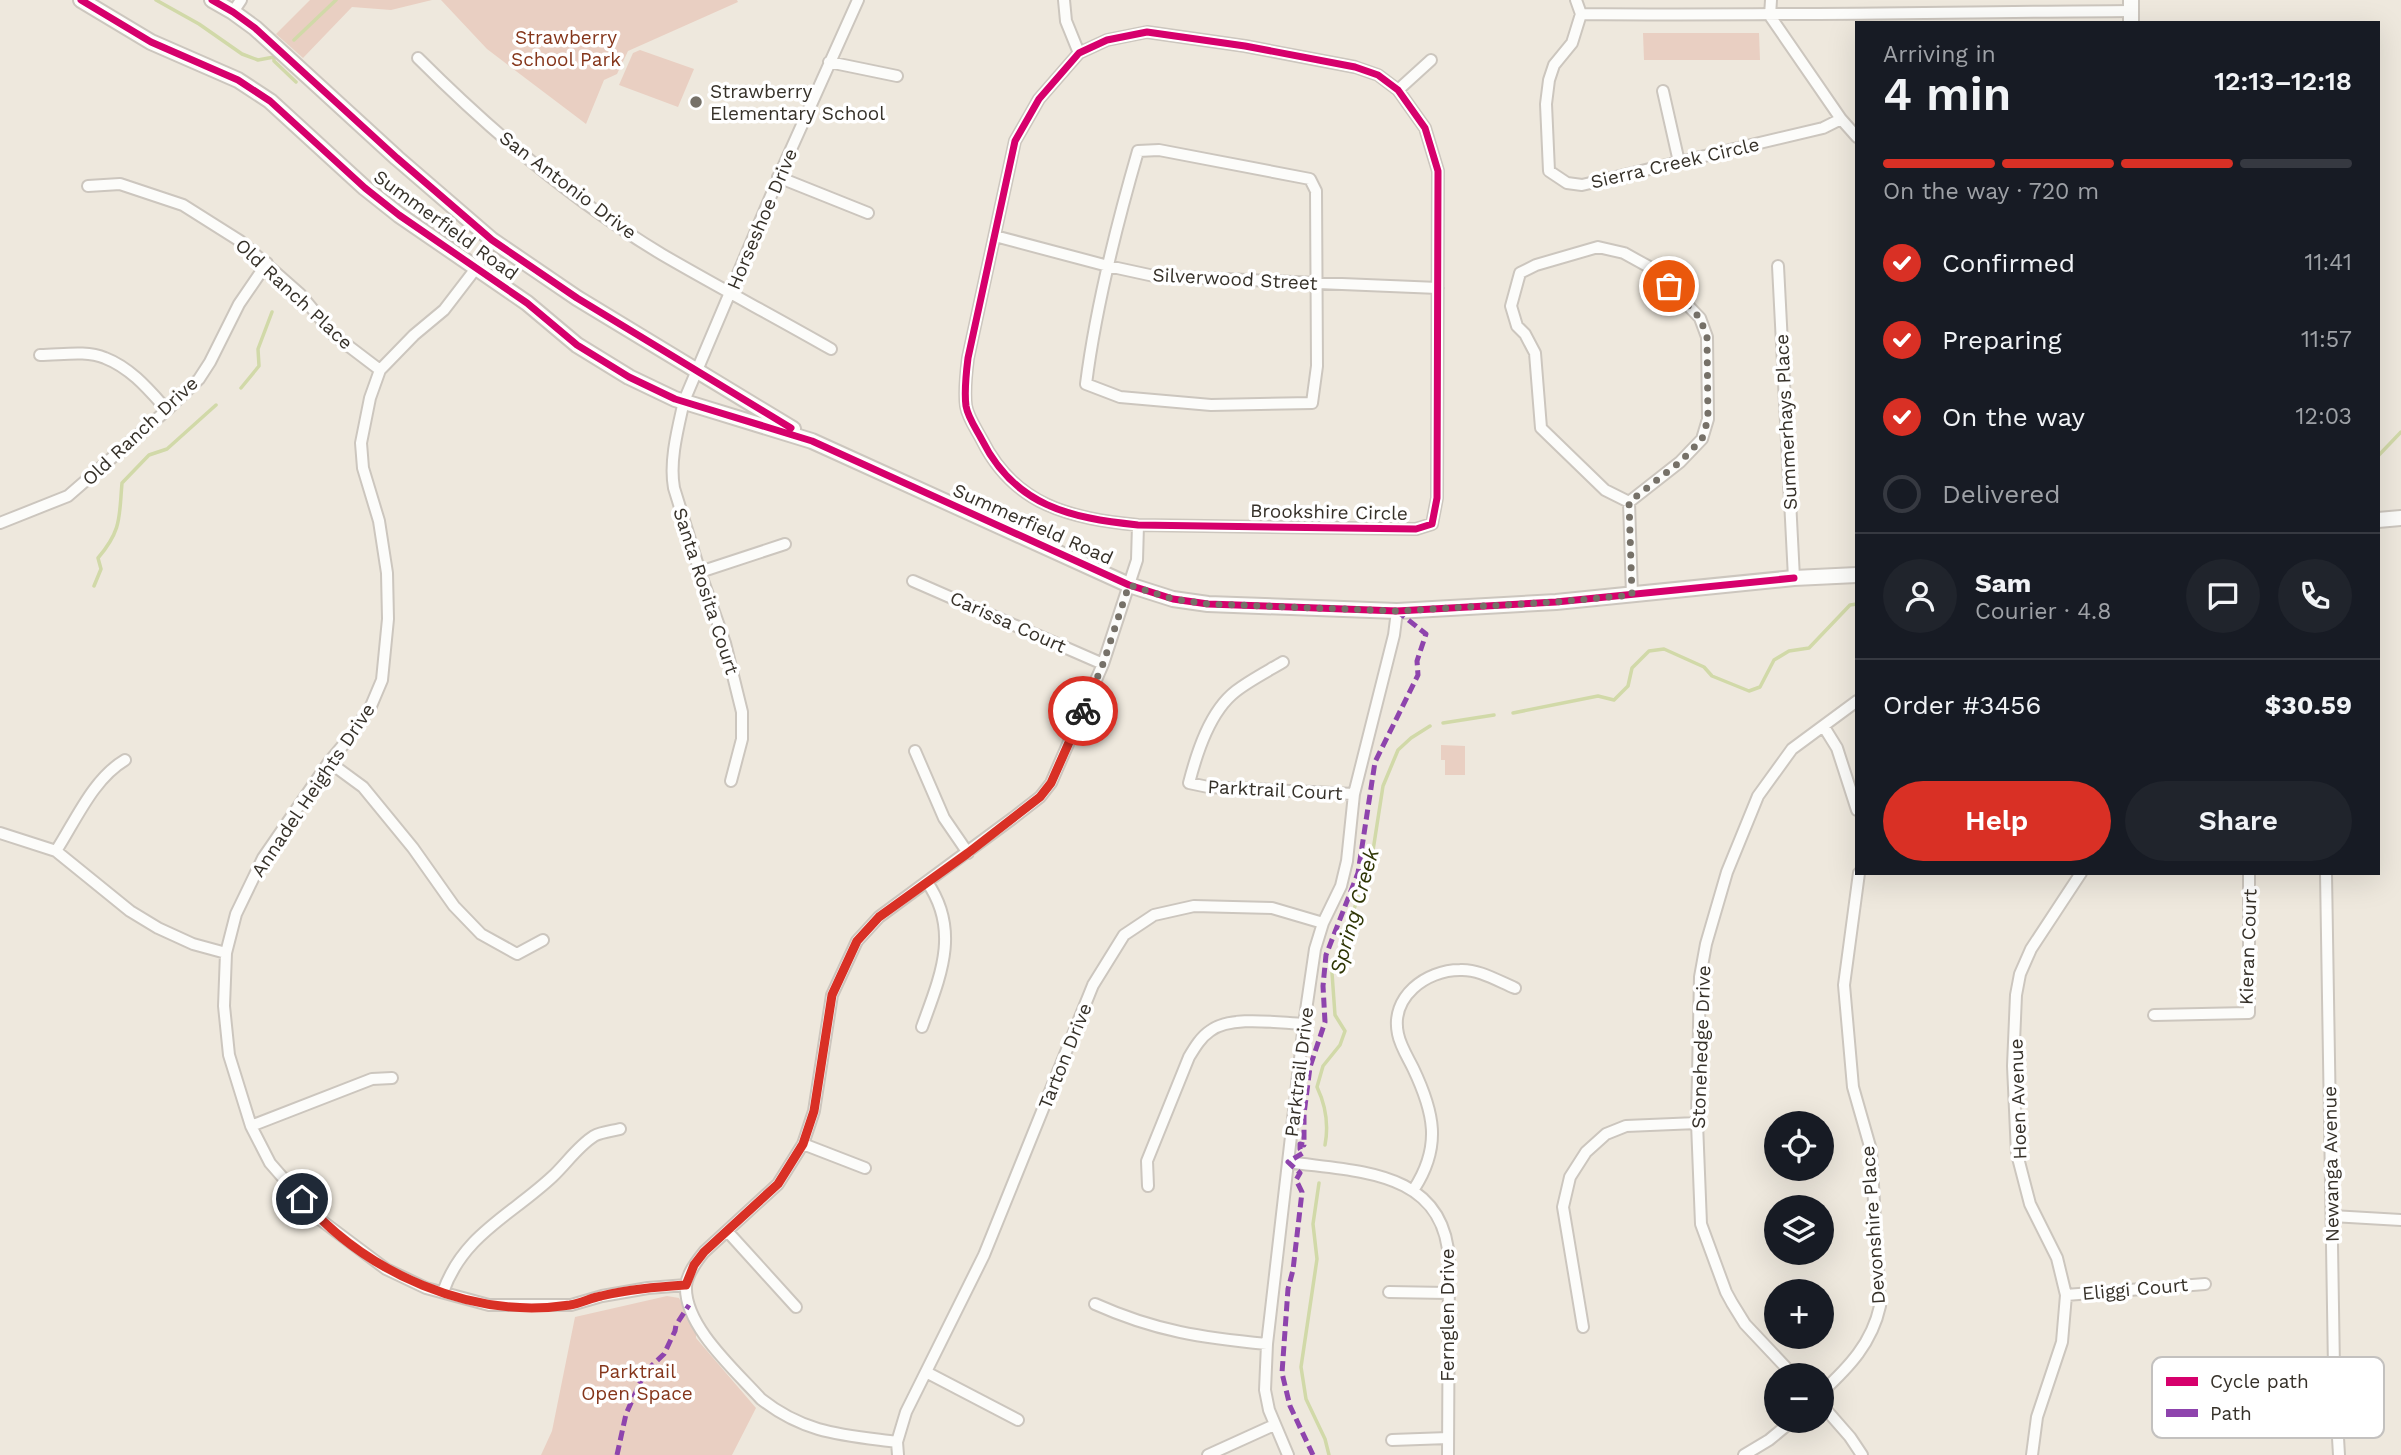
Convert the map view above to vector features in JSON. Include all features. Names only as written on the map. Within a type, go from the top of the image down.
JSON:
[{"type":"street","name":"Summerfield Road","points":[[81,0],[151,42],[238,80],[270,100],[382,202],[527,303],[577,345],[629,377],[684,401],[812,441],[1129,585],[1173,599],[1208,604],[1397,611],[1543,603],[1855,575]]},
{"type":"street","name":"Summerfield Road","points":[[212,0],[237,6],[255,28],[397,158],[492,240],[577,298],[812,441]]},
{"type":"street","name":"Horseshoe Drive","points":[[684,401],[778,177],[858,0]]},
{"type":"street","points":[[1064,0],[1066,21],[1079,53]]},
{"type":"street","points":[[1576,0],[1581,14],[1770,16],[1962,5],[2131,11]]},
{"type":"street","points":[[1771,0],[1770,16],[1855,136]]},
{"type":"street","name":"Sierra Creek Circle","points":[[1581,14],[1572,43],[1554,65],[1546,104],[1549,171],[1567,183],[1582,185],[1823,128],[1841,119]]},
{"type":"street","name":"Brookshire Circle","points":[[1147,32],[1245,46],[1354,67],[1378,75],[1398,90],[1425,128],[1438,171],[1437,498],[1432,524],[1416,529],[1138,525],[1071,515],[1046,506],[1023,492],[1004,475],[989,454],[966,409],[968,358],[1015,141],[1039,99],[1079,53],[1107,40],[1147,32]]},
{"type":"street","name":"San Antonio Drive","points":[[418,58],[456,96],[523,155],[602,215],[663,255],[831,348]]},
{"type":"street","points":[[1398,90],[1431,60]]},
{"type":"street","points":[[829,62],[897,76]]},
{"type":"street","points":[[1663,91],[1679,162]]},
{"type":"street","points":[[1159,150],[1310,180],[1316,191],[1316,284],[1317,366],[1312,403],[1198,404],[1120,397],[1086,384],[1090,348],[1108,267],[1138,151],[1159,150]]},
{"type":"street","points":[[778,177],[868,213]]},
{"type":"street","name":"Old Ranch Place","points":[[89,186],[120,184],[183,205],[240,241],[300,294],[334,335],[380,370]]},
{"type":"street","name":"Silverwood Street","points":[[995,236],[1108,267],[1154,276],[1438,288]]},
{"type":"street","name":"Annadel Heights Drive","points":[[492,240],[477,267],[444,310],[414,335],[380,370],[370,398],[361,443],[363,468],[379,521],[387,573],[388,619],[382,680],[371,706],[262,858],[236,914],[226,953],[224,1006],[229,1055],[251,1126],[270,1163],[318,1218],[386,1269],[426,1288],[489,1305],[571,1305],[602,1296],[686,1285]]},
{"type":"street","points":[[1598,247],[1624,253],[1653,270],[1700,318],[1707,337],[1708,419],[1702,439],[1680,462],[1629,502],[1605,490],[1541,428],[1535,353],[1525,334],[1517,326],[1511,306],[1520,273],[1536,265],[1598,247]]},
{"type":"street","name":"Old Ranch Drive","points":[[0,523],[68,496],[167,410],[204,370],[239,304],[267,263]]},
{"type":"street","name":"Summerhays Place","points":[[1778,266],[1794,579]]},
{"type":"street","points":[[40,355],[81,354],[105,358],[136,376],[167,410]]},
{"type":"street","name":"Santa Rosita Court","points":[[684,401],[672,476],[699,572],[725,643],[742,712],[742,739],[731,781]]},
{"type":"street","points":[[1629,502],[1632,595]]},
{"type":"street","points":[[2380,520],[2401,518]]},
{"type":"street","points":[[898,1455],[897,1442],[814,1429],[770,1407],[698,1327],[689,1305],[686,1285],[694,1265],[704,1252],[778,1184],[803,1144],[816,1101],[832,995],[857,941],[879,917],[1040,797],[1051,783],[1103,664],[1137,560],[1138,525]]},
{"type":"street","points":[[699,572],[785,544]]},
{"type":"street","name":"Carissa Court","points":[[913,581],[1103,664]]},
{"type":"street","name":"Parktrail Drive","points":[[1288,1455],[1274,1425],[1265,1390],[1304,1024],[1315,949],[1323,923],[1341,886],[1347,861],[1354,794],[1394,635],[1397,611]]},
{"type":"street","name":"Parktrail Court","points":[[1283,662],[1235,692],[1223,705],[1194,761],[1189,783],[1208,787],[1354,794]]},
{"type":"street","name":"Stonehedge Drive","points":[[1782,1363],[1745,1324],[1726,1292],[1701,1224],[1698,1123],[1700,977],[1706,944],[1727,872],[1758,796],[1792,749],[1855,703]]},
{"type":"street","points":[[1824,727],[1837,748],[1855,804]]},
{"type":"street","points":[[915,751],[944,818],[968,853]]},
{"type":"street","points":[[56,851],[101,780],[110,769],[125,760]]},
{"type":"street","points":[[329,762],[363,787],[413,848],[454,906],[481,934],[516,954],[543,940]]},
{"type":"street","points":[[0,832],[56,851],[130,911],[148,922],[193,944],[226,953]]},
{"type":"street","name":"Devonshire Place","points":[[1834,1381],[1862,1349],[1876,1326],[1880,1306],[1871,1150],[1853,1087],[1844,985],[1859,875]]},
{"type":"street","name":"Hoen Avenue","points":[[2032,1455],[2037,1417],[2062,1342],[2066,1295],[2057,1258],[2029,1204],[2017,1154],[2014,1054],[2016,995],[2020,974],[2031,949],[2080,875]]},
{"type":"street","name":"Kieran Court","points":[[2154,1015],[2249,1013],[2249,875]]},
{"type":"street","name":"Newanga Avenue","points":[[2326,875],[2334,1357]]},
{"type":"street","points":[[922,1027],[937,985],[945,951],[946,927],[936,895],[927,882]]},
{"type":"street","name":"Tarton Drive","points":[[897,1442],[906,1412],[984,1255],[1093,985],[1124,935],[1154,915],[1195,906],[1272,908],[1323,923]]},
{"type":"street","points":[[1413,1189],[1428,1165],[1432,1146],[1432,1119],[1425,1093],[1398,1035],[1400,1006],[1409,991],[1424,979],[1461,970],[1482,974],[1515,988]]},
{"type":"street","points":[[1148,1185],[1147,1161],[1189,1057],[1210,1030],[1223,1024],[1246,1021],[1304,1024]]},
{"type":"street","points":[[251,1126],[372,1079],[391,1078]]},
{"type":"street","points":[[1583,1327],[1563,1207],[1570,1177],[1586,1152],[1606,1134],[1626,1126],[1698,1123]]},
{"type":"street","points":[[443,1292],[457,1261],[480,1234],[551,1177],[596,1136],[620,1129]]},
{"type":"street","points":[[803,1144],[865,1168]]},
{"type":"street","name":"Fernglen Drive","points":[[1288,1162],[1388,1178],[1413,1189],[1440,1221],[1448,1242],[1448,1455]]},
{"type":"street","points":[[2332,1216],[2401,1220]]},
{"type":"street","points":[[727,1231],[796,1307]]},
{"type":"street","name":"Eliggi Court","points":[[2066,1295],[2205,1284]]},
{"type":"street","points":[[1389,1292],[1447,1293]]},
{"type":"street","points":[[1095,1304],[1119,1315],[1175,1333],[1268,1344]]},
{"type":"street","points":[[926,1372],[1018,1420]]},
{"type":"street","points":[[1834,1419],[1862,1455]]},
{"type":"street","points":[[1208,1455],[1274,1425]]},
{"type":"street","points":[[1744,1455],[1777,1433]]},
{"type":"street","points":[[1392,1440],[1448,1438]]},
{"type":"green space","points":[[310,0],[432,0],[391,10],[352,7],[303,58],[276,34]]},
{"type":"green space","name":"Strawberry School Park","points":[[441,0],[738,2],[628,51],[617,74],[604,80],[586,124],[487,49]]},
{"type":"green space","points":[[1643,33],[1759,33],[1760,60],[1644,60]]},
{"type":"green space","points":[[640,50],[694,69],[678,107],[619,85],[633,53]]},
{"type":"green space","points":[[1441,745],[1465,746],[1465,775],[1445,775]]},
{"type":"green space","name":"Parktrail Open Space","points":[[667,1296],[679,1298],[696,1330],[696,1338],[756,1408],[732,1455],[541,1455],[552,1431],[575,1317]]},
{"type":"waterway","points":[[156,0],[199,24],[242,54],[258,60],[274,57],[274,61],[296,82]]},
{"type":"waterway","points":[[294,40],[336,0]]},
{"type":"waterway","points":[[241,388],[259,366],[258,349],[272,312]]},
{"type":"waterway","points":[[94,586],[101,569],[98,558],[118,523],[122,483],[149,455],[167,449],[216,405]]},
{"type":"waterway","name":"Spring Creek","points":[[2380,454],[2401,432]]},
{"type":"waterway","name":"Spring Creek","points":[[1513,713],[1598,696],[1614,700],[1628,686],[1632,668],[1649,651],[1664,649],[1704,667],[1712,676],[1749,691],[1760,687],[1774,660],[1789,651],[1809,648],[1850,605],[1855,604]]},
{"type":"waterway","name":"Spring Creek","points":[[1443,723],[1494,715]]},
{"type":"waterway","name":"Spring Creek","points":[[1325,1145],[1326,1115],[1317,1087],[1323,1066],[1340,1045],[1345,1031],[1335,1015],[1332,973],[1372,857],[1383,786],[1398,750],[1430,726]]},
{"type":"waterway","name":"Spring Creek","points":[[1319,1183],[1313,1224],[1317,1259],[1301,1367],[1306,1399],[1325,1439],[1329,1455]]},
{"type":"marked path","points":[[1313,1455],[1290,1406],[1282,1373],[1288,1289],[1293,1270],[1302,1192],[1296,1180],[1300,1173],[1288,1162],[1303,1153],[1300,1144],[1304,1145],[1304,1114],[1310,1067],[1325,1022],[1323,986],[1326,955],[1358,873],[1375,762],[1418,675],[1417,661],[1426,634],[1397,611]]},
{"type":"marked path","points":[[617,1455],[626,1414],[645,1372],[664,1354],[676,1325],[689,1305]]},
{"type":"cycle path","points":[[81,0],[151,42],[238,80],[270,101],[365,188],[399,215],[527,303],[577,345],[629,377],[675,399],[812,441],[1129,585],[1173,599],[1208,604],[1397,611],[1556,602],[1794,578]]},
{"type":"cycle path","points":[[212,0],[255,28],[397,158],[492,240],[577,298],[791,428]]},
{"type":"cycle path","points":[[1147,32],[1245,46],[1355,67],[1378,75],[1398,90],[1425,128],[1438,171],[1437,498],[1432,524],[1416,529],[1138,525],[1090,518],[1047,505],[1028,494],[995,462],[982,440],[966,406],[968,358],[1015,141],[1039,99],[1079,53],[1107,40],[1147,32]]},
{"type":"way so far","points":[[1083,711],[1103,664],[1129,585],[1173,599],[1208,604],[1397,611],[1632,595],[1629,502],[1680,462],[1702,439],[1708,419],[1707,337],[1700,318],[1669,286]]},
{"type":"place","name":"Strawberry Elementary School","points":[[696,102]]},
{"type":"route","points":[[302,1199],[318,1218],[386,1269],[426,1288],[489,1305],[571,1305],[602,1296],[648,1288],[686,1285],[694,1265],[704,1252],[778,1184],[803,1144],[814,1111],[832,995],[857,941],[879,917],[1040,797],[1051,783],[1083,711]]}]
